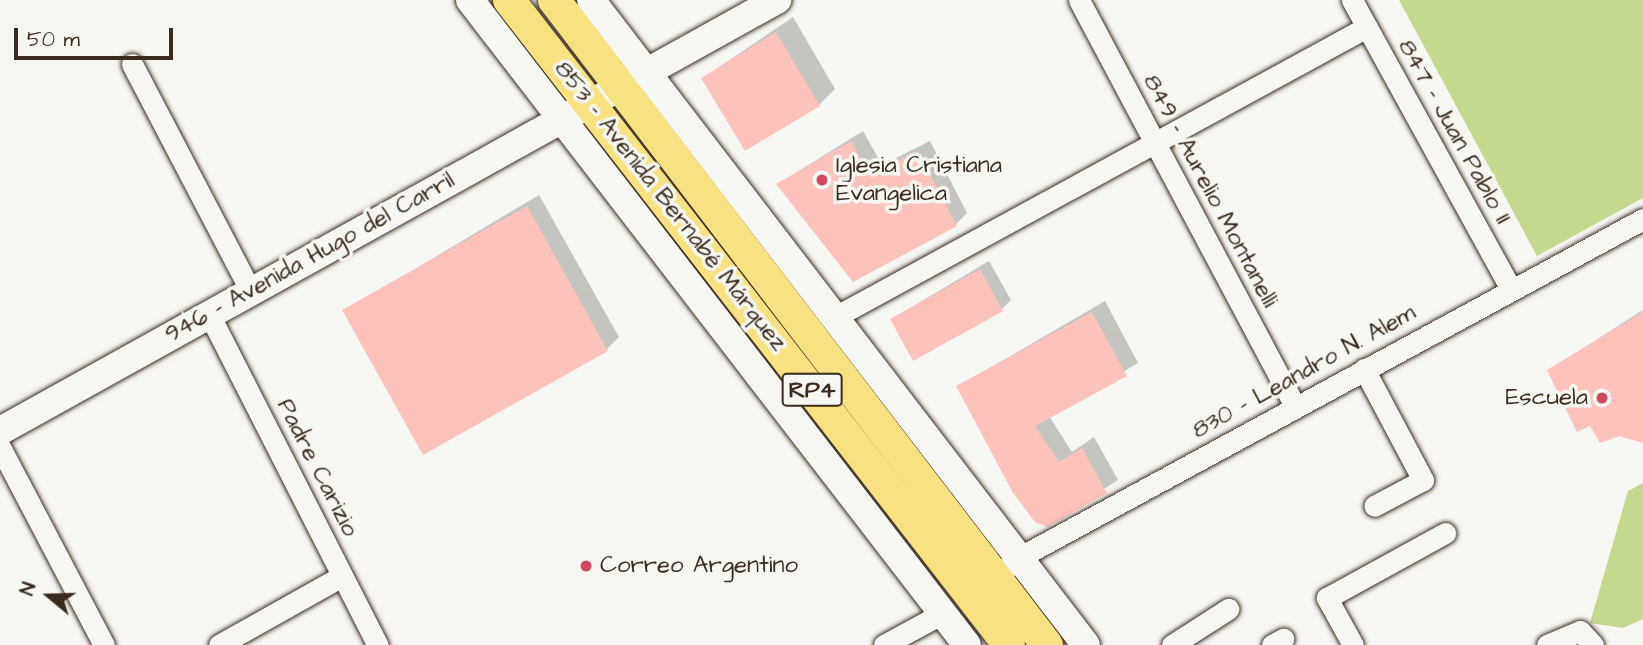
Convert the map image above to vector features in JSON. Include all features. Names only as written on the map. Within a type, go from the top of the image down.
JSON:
[{"type":"main road","name":"853 - Avenida Bernabé Márquez","points":[[509,0],[577,111],[1009,645]]},
{"type":"main road","name":"853 - Avenida Bernabé Márquez","points":[[554,0],[634,78],[1047,645]]},
{"type":"street","name":"853 - Avenida Bernabé Márquez","points":[[470,0],[577,111],[967,645]]},
{"type":"street","name":"853 - Avenida Bernabé Márquez","points":[[591,0],[634,78],[833,318],[1086,645]]},
{"type":"street","name":"946 - Avenida Hugo del Carril","points":[[0,431],[777,0]]},
{"type":"street","name":"849 - Aurelio Montanelli","points":[[1079,0],[1295,406]]},
{"type":"street","name":"847 - Juan Pablo II","points":[[1352,0],[1511,289]]},
{"type":"street","points":[[833,318],[1367,27]]},
{"type":"street","points":[[132,64],[250,290]]},
{"type":"street","name":"830 - Leandro N. Alem","points":[[995,577],[1020,557],[1643,219]]},
{"type":"street","name":"Padre Carizio","points":[[209,314],[378,645]]},
{"type":"street","points":[[1364,369],[1423,480],[1374,506]]},
{"type":"street","points":[[0,447],[104,645]]},
{"type":"street","points":[[1353,645],[1327,598],[1445,533]]},
{"type":"street","points":[[219,645],[342,576]]},
{"type":"street","points":[[1172,645],[1228,610]]},
{"type":"street","points":[[884,645],[943,613]]},
{"type":"street","points":[[1547,645],[1587,638]]},
{"type":"green space","points":[[1399,0],[1643,0],[1643,198],[1537,256]]},
{"type":"green space","points":[[1643,483],[1643,619],[1623,628],[1590,623],[1628,491]]},
{"type":"building","points":[[776,32],[820,106],[745,151],[701,78]]},
{"type":"building","points":[[851,141],[870,175],[918,151],[957,226],[853,282],[776,184]]},
{"type":"building","points":[[527,206],[608,351],[423,455],[342,310]]},
{"type":"building","points":[[980,269],[1003,311],[913,361],[890,319]]},
{"type":"building","points":[[1092,312],[1127,376],[1035,426],[1059,462],[1082,448],[1107,493],[1047,527],[1035,522],[1013,493],[956,386]]},
{"type":"building","name":"Escuela","points":[[1643,312],[1643,443],[1619,436],[1600,443],[1590,426],[1577,432],[1547,370]]},
{"type":"place","name":"Iglesia Cristiana Evangelica","points":[[822,180]]},
{"type":"place","name":"Escuela","points":[[1602,398]]},
{"type":"place","name":"Correo Argentino","points":[[586,566]]}]
